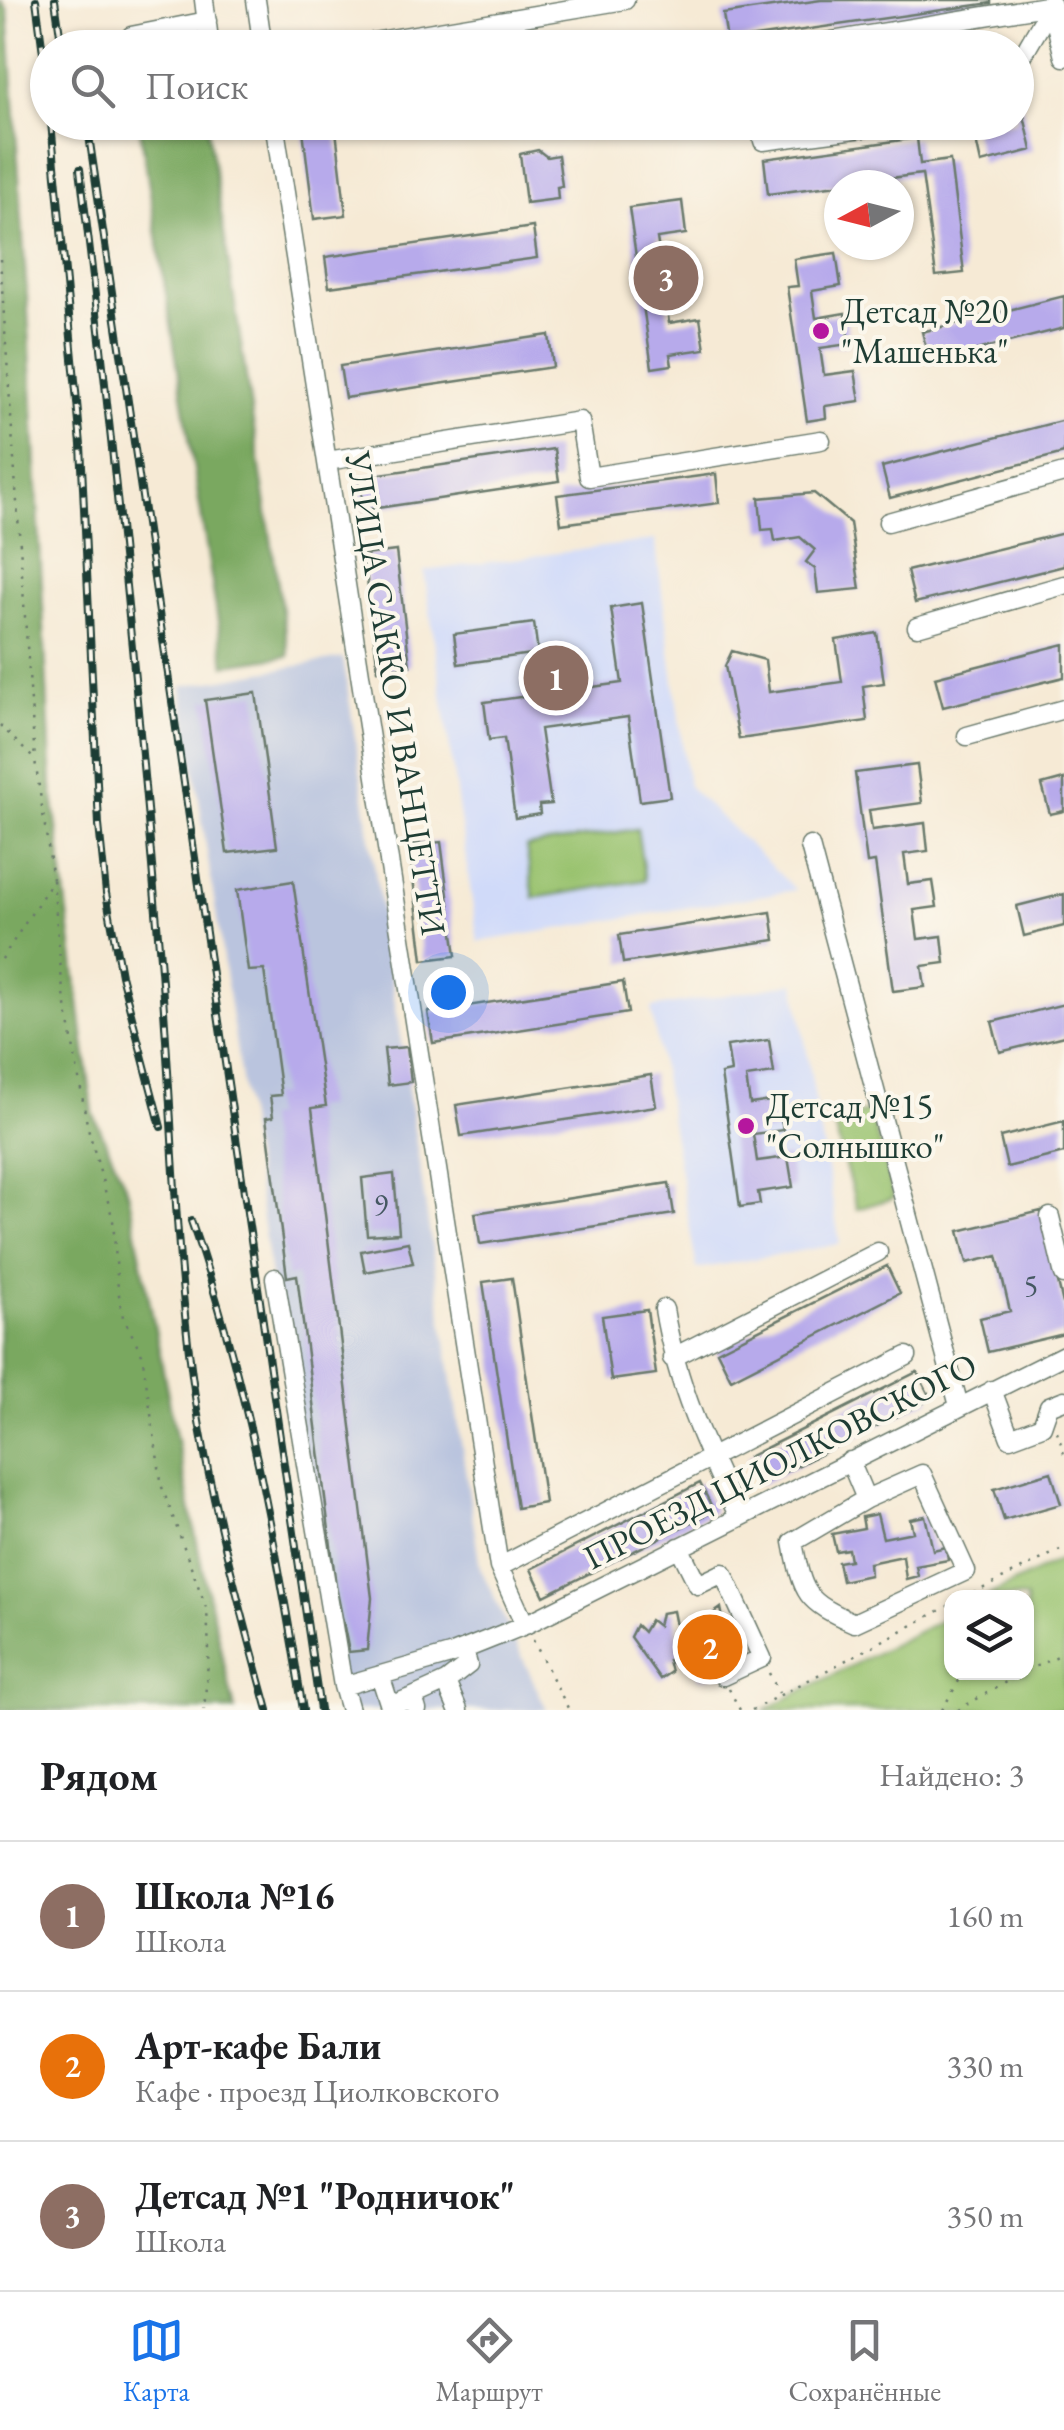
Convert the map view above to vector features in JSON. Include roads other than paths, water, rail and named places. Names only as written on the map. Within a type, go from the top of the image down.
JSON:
[{"type":"street","points":[[204,0],[208,30]]},
{"type":"street","points":[[256,0],[260,30]]},
{"type":"street","points":[[445,30],[625,0]]},
{"type":"street","points":[[892,30],[1051,2]]},
{"type":"street","points":[[1051,2],[1064,57]]},
{"type":"street","points":[[1034,34],[1051,2]]},
{"type":"street","points":[[161,30],[207,21]]},
{"type":"street","name":"УЛИЦА САККО И ВАНЦЕТТИ","points":[[277,140],[499,1566],[526,1625]]},
{"type":"street","points":[[327,461],[580,421],[589,478],[821,440]]},
{"type":"street","points":[[888,522],[1064,473]]},
{"type":"street","points":[[917,626],[1064,585]]},
{"type":"street","points":[[967,736],[1064,709]]},
{"type":"street","points":[[810,846],[959,1406]]},
{"type":"street","points":[[1050,1217],[1064,1275]]},
{"type":"street","points":[[672,1358],[878,1252]]},
{"type":"street","points":[[275,1278],[350,1710]]},
{"type":"street","points":[[664,1309],[672,1358],[710,1458],[739,1517]]},
{"type":"street","points":[[499,1566],[908,1356]]},
{"type":"street","name":"ПРОЕЗД ЦИОЛКОВСКОГО","points":[[343,1686],[464,1650],[526,1625],[1064,1356]]},
{"type":"street","points":[[992,1390],[1010,1438],[1042,1426],[1050,1406],[1064,1400]]},
{"type":"street","points":[[850,1461],[866,1498]]},
{"type":"street","points":[[922,1474],[966,1571],[854,1623],[810,1600],[798,1570],[793,1542],[866,1498],[922,1474]]},
{"type":"street","points":[[679,1547],[698,1585],[723,1573],[762,1658],[723,1676]]},
{"type":"street","points":[[380,1675],[390,1706],[415,1703],[468,1665],[464,1650]]},
{"type":"street","points":[[446,1682],[458,1710]]},
{"type":"railway","points":[[36,0],[40,30]]},
{"type":"railway","points":[[55,0],[59,30]]},
{"type":"railway","points":[[53,140],[81,445],[99,825],[106,893],[121,975],[161,1127]]},
{"type":"railway","points":[[90,140],[320,1710]]},
{"type":"railway","points":[[80,169],[142,752],[192,1375],[215,1502],[268,1710]]},
{"type":"railway","points":[[191,1221],[244,1402],[303,1710]]},
{"type":"place","name":"Детсад №1 \"Родничок\"","points":[[666,278]]},
{"type":"place","name":"Детсад №20 \"Машенька\"","points":[[821,331]]},
{"type":"place","name":"Школа №16","points":[[556,678]]},
{"type":"place","name":"Детсад №15 \"Солнышко\"","points":[[746,1126]]},
{"type":"place","name":"Арт-кафе Бали","points":[[710,1647]]}]
